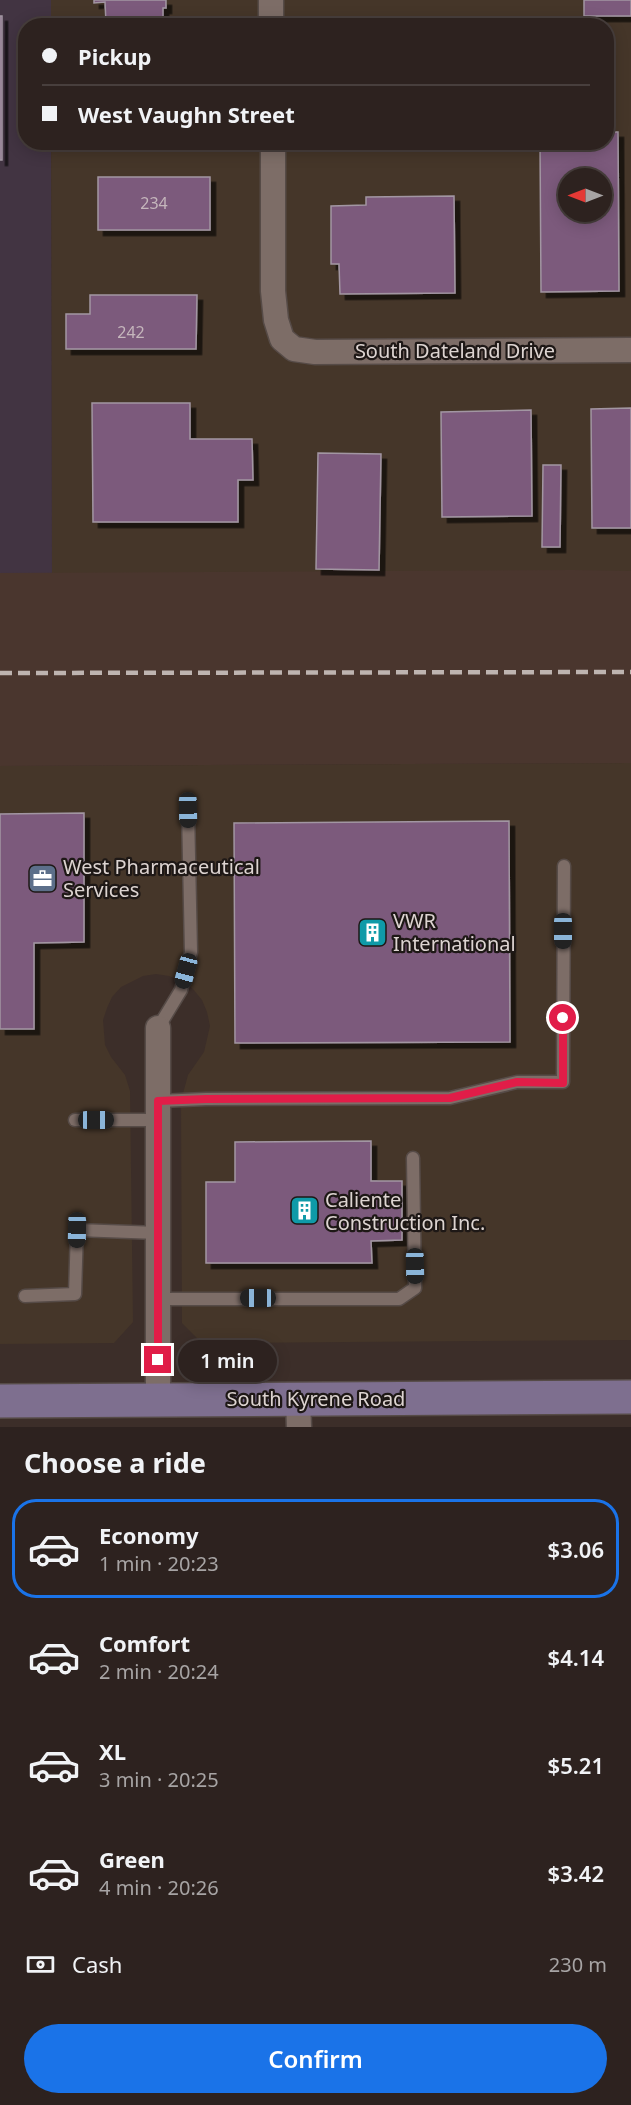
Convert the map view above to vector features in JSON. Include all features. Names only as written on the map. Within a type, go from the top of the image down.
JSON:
[{"type":"main road","name":"South Kyrene Road","points":[[0,1401],[158,1401],[298,1413],[631,1397]]},
{"type":"street","points":[[271,0],[271,18]]},
{"type":"street","name":"South Dateland Drive","points":[[273,150],[273,291],[276,320],[282,339],[294,349],[315,352],[631,350]]},
{"type":"street","points":[[158,1028],[158,1401]]},
{"type":"lane","points":[[158,1028],[181,990],[191,952],[188,810]]},
{"type":"lane","points":[[75,1120],[158,1110],[206,1099],[450,1098],[517,1082],[563,1083],[564,866]]},
{"type":"lane","points":[[158,1299],[399,1299],[415,1288],[413,1158]]},
{"type":"lane","points":[[25,1296],[75,1294],[77,1230],[158,1233]]},
{"type":"shaded area","points":[[0,0],[51,0],[51,18],[18,18],[18,150],[51,150],[52,579],[0,579]]},
{"type":"shaded area","points":[[51,0],[631,0],[631,576],[52,579],[51,150],[614,150],[614,18],[51,18]]},
{"type":"shaded area","points":[[631,571],[631,763],[0,766],[0,573]]},
{"type":"shaded area","points":[[631,763],[631,1340],[202,1343],[182,1323],[181,1101],[188,1075],[204,1052],[210,1026],[202,1000],[193,989],[182,981],[156,974],[143,976],[121,987],[112,997],[103,1020],[105,1045],[125,1075],[130,1091],[133,1322],[114,1343],[0,1344],[0,766]]},
{"type":"building","points":[[94,0],[166,0],[166,8],[163,8],[163,18],[106,18],[105,2],[94,3]]},
{"type":"building","points":[[584,0],[631,0],[631,16],[584,16]]},
{"type":"building","points":[[0,16],[2,16],[2,160],[0,160]]},
{"type":"building","points":[[614,132],[618,132],[619,291],[541,292],[540,150],[614,150]]},
{"type":"building","points":[[98,177],[210,177],[210,230],[98,230]]},
{"type":"building","points":[[454,196],[455,293],[340,294],[339,264],[331,264],[331,206],[366,205],[366,197]]},
{"type":"building","points":[[90,295],[197,295],[196,349],[66,349],[66,314],[90,314]]},
{"type":"building","points":[[92,403],[190,403],[190,439],[252,439],[253,480],[238,480],[238,522],[93,522]]},
{"type":"building","points":[[631,408],[631,528],[592,528],[591,409]]},
{"type":"building","points":[[531,410],[532,516],[442,517],[441,412]]},
{"type":"building","points":[[318,453],[381,454],[379,570],[316,569]]},
{"type":"building","points":[[543,465],[561,465],[560,547],[542,547]]},
{"type":"building","name":"West Pharmaceutical Services","points":[[84,813],[84,942],[34,943],[34,1029],[0,1029],[0,814]]},
{"type":"building","name":"VWR International","points":[[509,821],[510,1042],[235,1043],[234,823]]},
{"type":"building","name":"Caliente Construction Inc.","points":[[371,1141],[371,1181],[402,1181],[402,1240],[371,1241],[372,1263],[206,1263],[206,1182],[235,1182],[235,1142]]},
{"type":"railway","points":[[0,673],[631,672]]},
{"type":"place","name":"West Pharmaceutical Services","points":[[42,878]]},
{"type":"place","name":"VWR International","points":[[372,932]]},
{"type":"place","name":"Caliente Construction Inc.","points":[[304,1211]]},
{"type":"route","points":[[158,1360],[158,1101],[450,1098],[517,1082],[563,1083],[563,1018]]}]
